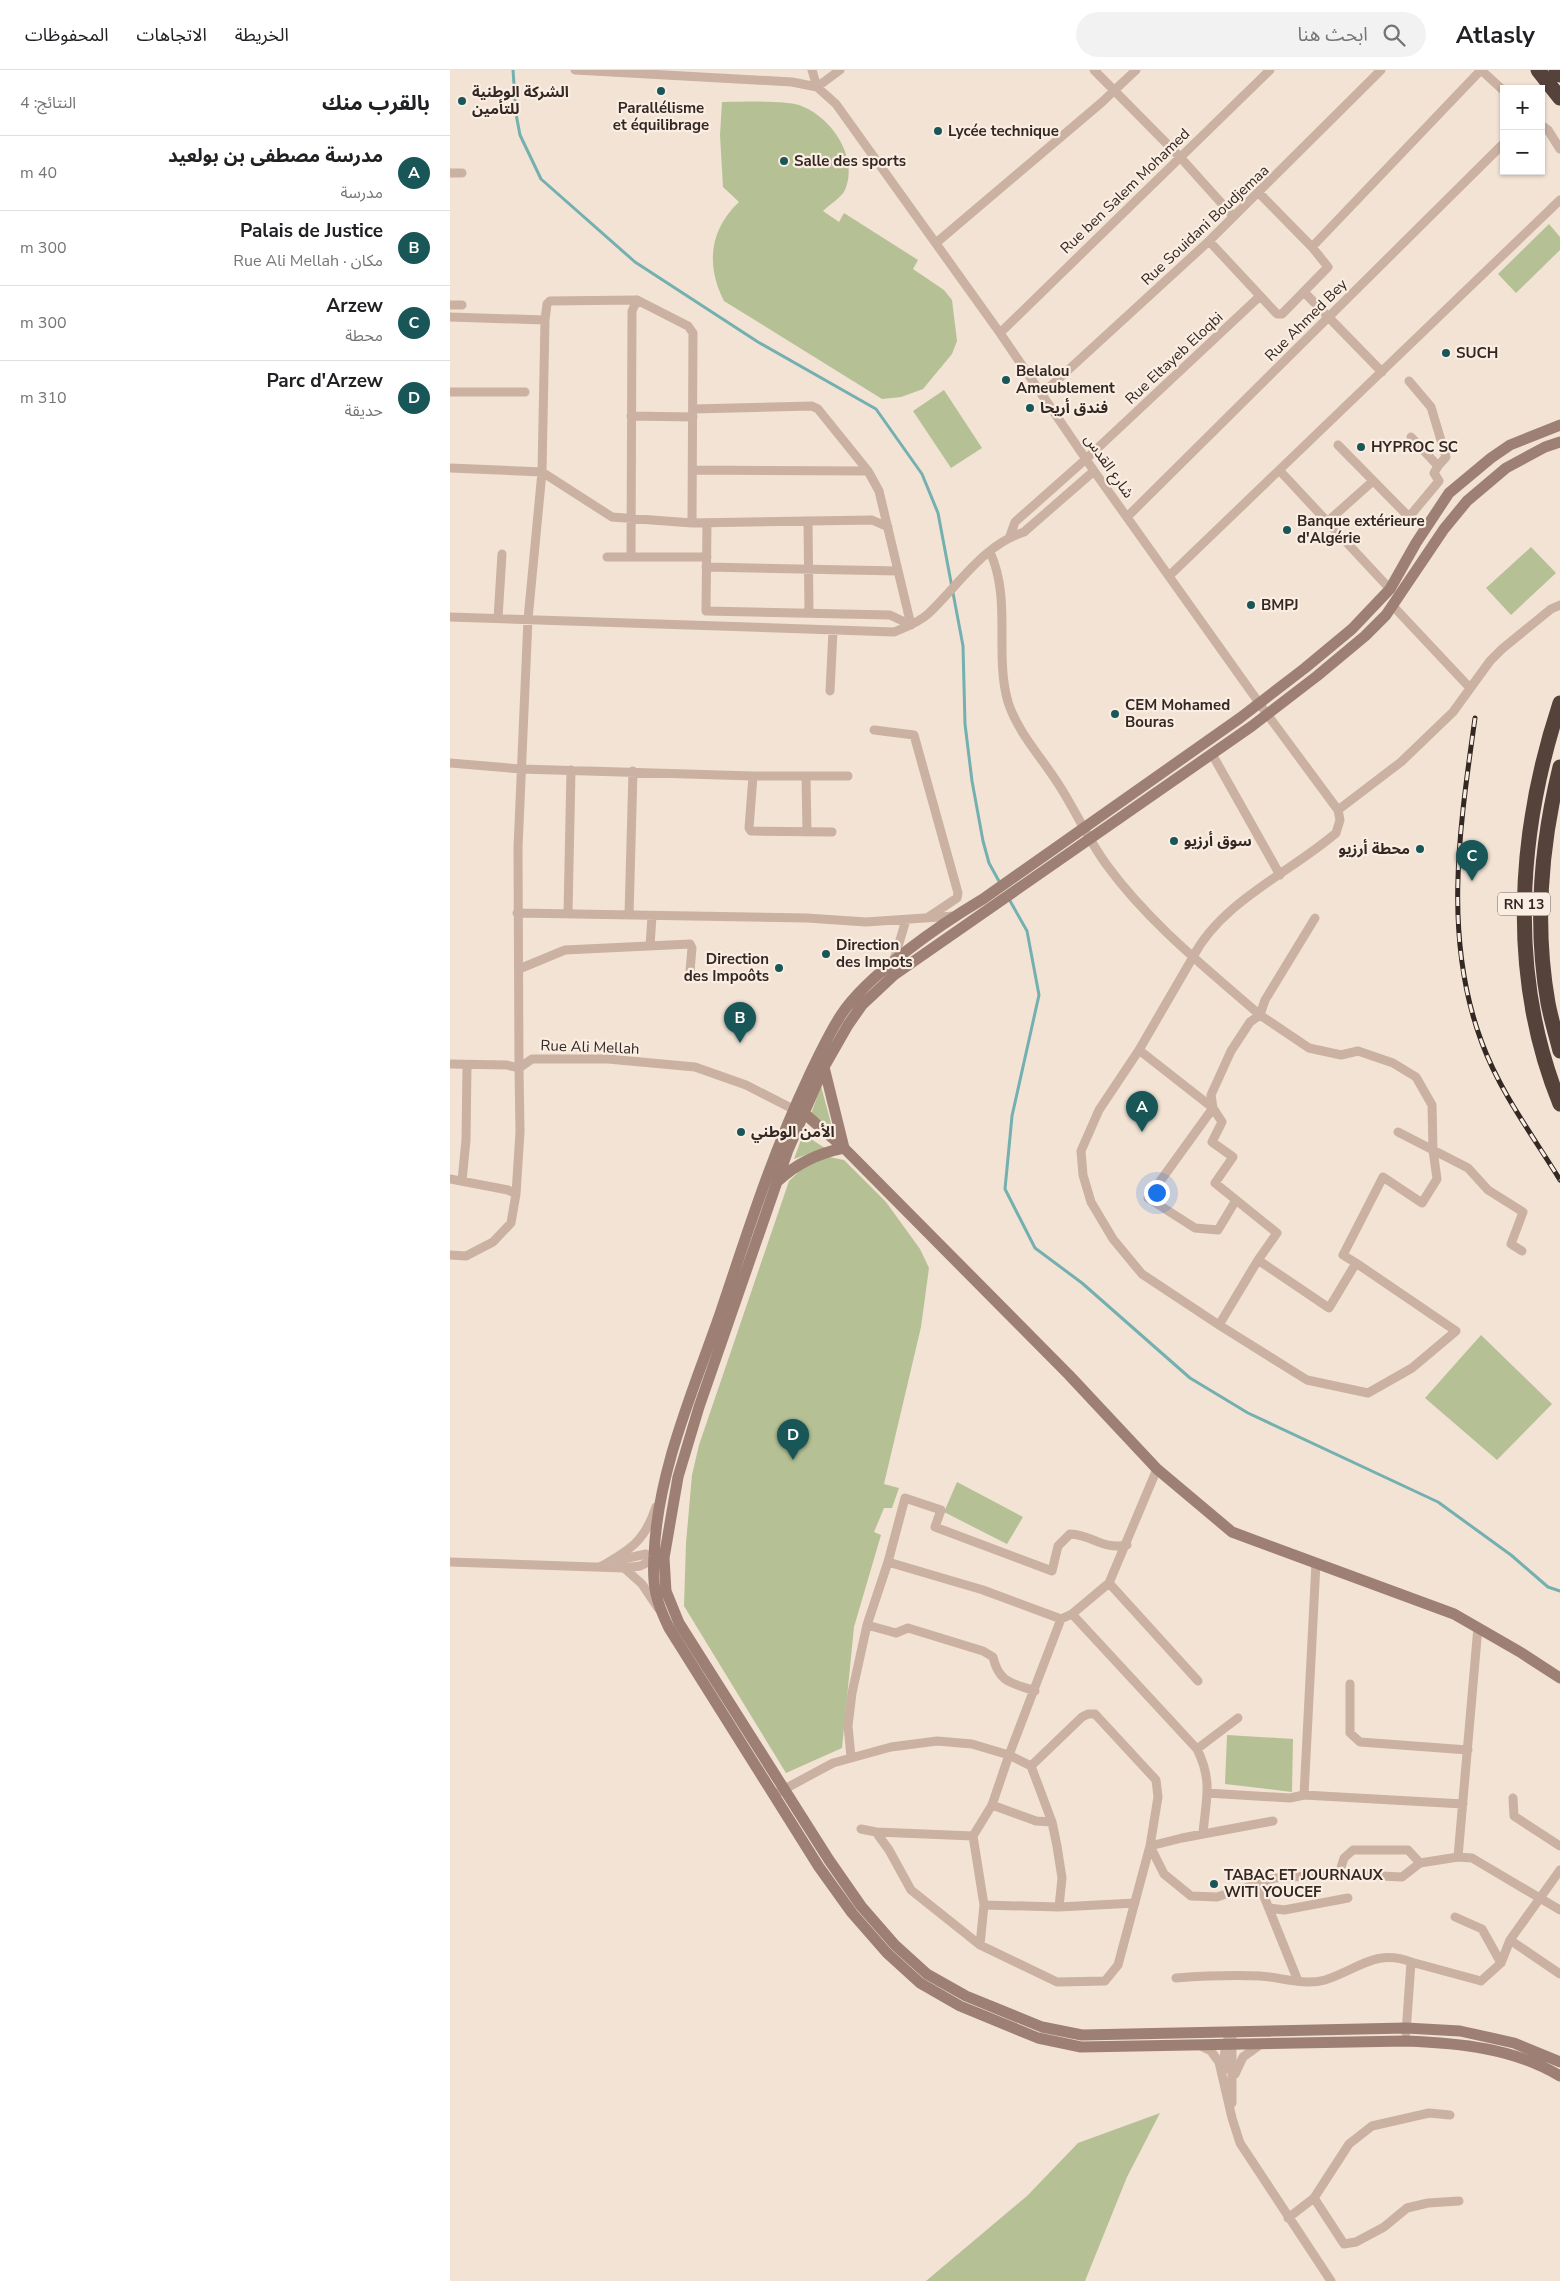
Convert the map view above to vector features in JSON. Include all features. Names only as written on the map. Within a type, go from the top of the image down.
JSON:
[{"type":"highway","points":[[1538,70],[1560,98]]},
{"type":"highway","points":[[1556,70],[1560,75]]},
{"type":"highway","name":"RN 13","points":[[1560,703],[1553,725],[1530,825],[1523,892],[1526,957],[1534,1020],[1546,1071],[1560,1104]]},
{"type":"highway","name":"RN 13","points":[[1560,767],[1545,835],[1540,890],[1542,940],[1548,1002],[1560,1051]]},
{"type":"main road","points":[[1560,425],[1510,445],[1477,469],[1449,494],[1416,542],[1390,589],[1352,629],[1259,703],[1016,876],[985,904],[894,975],[875,992],[848,1025],[777,1146],[688,1404],[667,1474],[655,1594],[669,1628],[779,1792],[861,1906],[895,1945],[927,1974],[966,1996],[1042,2027],[1082,2035],[1406,2028],[1460,2031],[1505,2041],[1560,2062]]},
{"type":"main road","points":[[1560,442],[1524,457],[1506,468],[1466,501],[1444,528],[1393,606],[1365,636],[1267,714],[1025,884],[985,904],[954,916],[892,964],[852,1000],[840,1015],[798,1111],[778,1181],[694,1425],[678,1477],[659,1558],[666,1591],[679,1623],[852,1913],[887,1953],[920,1983],[960,2006],[1038,2038],[1082,2047],[1406,2041],[1458,2043],[1511,2055],[1560,2076]]},
{"type":"main road","points":[[1416,542],[1431,549]]},
{"type":"main road","points":[[824,1067],[844,1148]]},
{"type":"main road","points":[[798,1111],[844,1148],[1069,1375],[1157,1469],[1232,1532],[1454,1614],[1560,1678]]},
{"type":"main road","points":[[778,1181],[791,1169],[808,1160],[844,1148]]},
{"type":"street","points":[[575,70],[792,82],[817,87],[840,70]]},
{"type":"street","points":[[812,70],[817,87]]},
{"type":"street","points":[[1094,70],[1180,157],[1233,216]]},
{"type":"street","points":[[936,243],[1115,91],[1136,70]]},
{"type":"street","name":"Rue ben Salem Mohamed","points":[[1000,332],[1270,70]]},
{"type":"street","name":"Rue Souidani Boudjemaa","points":[[1042,394],[1209,241],[1381,70]]},
{"type":"street","points":[[1312,247],[1481,70],[1500,87]]},
{"type":"street","name":"شارع القدس","points":[[817,87],[836,104],[1000,332],[1086,460],[1259,703],[1338,810],[1340,820],[1336,833],[1280,875]]},
{"type":"street","points":[[1545,128],[1560,149]]},
{"type":"street","name":"Rue Ahmed Bey","points":[[1127,517],[1500,147]]},
{"type":"street","points":[[450,173],[462,173]]},
{"type":"street","points":[[1209,241],[1279,315],[1304,292],[1328,267],[1312,247],[1259,193]]},
{"type":"street","points":[[1169,576],[1560,200]]},
{"type":"street","points":[[1304,292],[1382,372]]},
{"type":"street","name":"Rue Eltayeb Eloqbi","points":[[1010,536],[1015,522],[1086,460],[1260,296]]},
{"type":"street","points":[[450,1255],[466,1256],[493,1242],[510,1223],[516,1194],[520,1132],[517,913],[521,769],[528,619],[542,472],[547,304],[554,300],[637,300],[688,326],[694,333],[692,524]]},
{"type":"street","points":[[631,557],[632,311],[637,300]]},
{"type":"street","points":[[450,305],[462,305]]},
{"type":"street","points":[[450,317],[546,320]]},
{"type":"street","points":[[1338,445],[1409,517],[1439,481],[1434,473],[1446,458],[1431,407],[1409,381]]},
{"type":"street","points":[[450,392],[526,392]]},
{"type":"street","points":[[631,416],[812,406],[818,409],[868,471],[879,491],[911,626]]},
{"type":"street","points":[[1411,437],[1438,466]]},
{"type":"street","points":[[450,468],[542,472],[612,517],[692,524],[872,520],[888,527]]},
{"type":"street","points":[[693,470],[868,471]]},
{"type":"street","points":[[1280,470],[1390,589]]},
{"type":"street","points":[[450,617],[894,632],[911,626],[927,615],[965,573],[1010,536],[1024,532],[1094,471]]},
{"type":"street","points":[[1327,522],[1373,481]]},
{"type":"street","points":[[808,522],[809,613]]},
{"type":"street","points":[[707,523],[706,611],[890,614],[911,626]]},
{"type":"street","points":[[990,552],[995,563],[1001,593],[1004,670],[1008,702],[1014,719],[1059,785],[1106,864],[1139,905],[1193,957],[1260,1015],[1309,1048],[1341,1055],[1358,1051],[1393,1063],[1416,1077],[1432,1104],[1433,1150],[1437,1179],[1422,1203],[1383,1177],[1343,1255],[1456,1331],[1412,1368],[1368,1393],[1307,1380],[1218,1325],[1142,1274],[1113,1238],[1091,1202],[1083,1175],[1081,1151],[1099,1110],[1139,1050],[1193,957],[1199,946],[1233,909],[1280,875],[1212,754]]},
{"type":"street","points":[[498,618],[502,554]]},
{"type":"street","points":[[607,557],[706,557]]},
{"type":"street","points":[[706,567],[898,571]]},
{"type":"street","points":[[1338,810],[1401,762],[1454,712],[1470,688],[1502,649],[1551,609],[1560,605]]},
{"type":"street","points":[[1393,606],[1470,688]]},
{"type":"street","points":[[830,691],[833,631]]},
{"type":"street","points":[[874,730],[912,733],[920,753],[958,893],[957,898],[927,919]]},
{"type":"street","points":[[450,763],[521,769],[753,776],[848,776]]},
{"type":"street","points":[[568,913],[571,770]]},
{"type":"street","points":[[629,915],[633,771]]},
{"type":"street","points":[[753,776],[750,830],[832,832]]},
{"type":"street","points":[[806,776],[807,832]]},
{"type":"street","points":[[517,913],[807,918],[866,922],[954,916]]},
{"type":"street","points":[[650,946],[652,916]]},
{"type":"street","points":[[1218,1325],[1258,1260],[1277,1234],[1215,1183],[1233,1158],[1212,1142],[1222,1122],[1213,1108],[1210,1096],[1231,1051],[1250,1022],[1260,1015],[1265,1000],[1315,918]]},
{"type":"street","points":[[892,964],[906,920]]},
{"type":"street","points":[[519,969],[565,950],[691,945],[690,971]]},
{"type":"street","points":[[1139,1050],[1213,1108]]},
{"type":"street","name":"Rue Ali Mellah","points":[[519,1068],[532,1059],[608,1059],[695,1068],[746,1085],[798,1111]]},
{"type":"street","points":[[450,1064],[507,1065],[519,1068]]},
{"type":"street","points":[[462,1181],[466,1140],[467,1065]]},
{"type":"street","points":[[1213,1108],[1148,1198],[1196,1228],[1218,1230],[1236,1200]]},
{"type":"street","points":[[1398,1132],[1468,1168],[1488,1190],[1523,1212],[1511,1244],[1522,1251]]},
{"type":"street","points":[[450,1179],[508,1190],[516,1194]]},
{"type":"street","points":[[1258,1260],[1329,1308],[1356,1263]]},
{"type":"street","points":[[888,1562],[983,1590],[1061,1619],[1072,1614],[1109,1583],[1157,1469]]},
{"type":"street","points":[[600,1567],[621,1555],[641,1539],[648,1528],[667,1474]]},
{"type":"street","points":[[851,1757],[848,1726],[867,1625],[888,1562],[906,1498],[941,1510],[935,1527],[1052,1571],[1058,1546],[1070,1534],[1080,1534],[1113,1548],[1127,1544]]},
{"type":"street","points":[[600,1567],[639,1555],[646,1554],[659,1558]]},
{"type":"street","points":[[450,1562],[624,1568],[640,1566],[659,1558]]},
{"type":"street","points":[[1304,1795],[1316,1563]]},
{"type":"street","points":[[624,1568],[642,1584],[662,1613]]},
{"type":"street","points":[[1109,1583],[1198,1681]]},
{"type":"street","points":[[1072,1614],[1197,1749],[1205,1766],[1208,1780],[1203,1834]]},
{"type":"street","points":[[980,1946],[984,1905],[973,1836],[992,1806],[1009,1755],[1061,1619]]},
{"type":"street","points":[[867,1625],[896,1633],[908,1628],[983,1651],[993,1657],[996,1670],[1002,1679],[1035,1691]]},
{"type":"street","points":[[1458,1857],[1478,1627]]},
{"type":"street","points":[[1350,1684],[1350,1733],[1360,1742],[1468,1750]]},
{"type":"street","points":[[876,1832],[912,1890],[980,1946],[1056,1982],[1105,1981],[1118,1965],[1150,1846],[1158,1797],[1156,1780],[1094,1714],[1082,1717],[1031,1766]]},
{"type":"street","points":[[1197,1749],[1238,1718]]},
{"type":"street","points":[[779,1792],[834,1763],[891,1747],[937,1741],[972,1744],[1009,1755],[1031,1766],[1052,1822],[1062,1878],[1059,1907]]},
{"type":"street","points":[[1207,1793],[1290,1798],[1304,1795],[1463,1804]]},
{"type":"street","points":[[1513,1798],[1514,1816],[1560,1846]]},
{"type":"street","points":[[992,1806],[1036,1821],[1052,1822]]},
{"type":"street","points":[[1150,1846],[1273,1821]]},
{"type":"street","points":[[861,1829],[876,1832],[973,1836]]},
{"type":"street","points":[[1150,1846],[1164,1874],[1192,1896],[1217,1897],[1275,1878],[1339,1874],[1402,1877],[1420,1863],[1458,1857],[1472,1858],[1541,1897],[1560,1910]]},
{"type":"street","points":[[1339,1874],[1344,1858],[1353,1850],[1408,1850],[1420,1863]]},
{"type":"street","points":[[1176,1978],[1214,1975],[1298,1981],[1324,1980],[1384,1956],[1400,1958],[1481,1981],[1501,1963],[1510,1940],[1560,1870]]},
{"type":"street","points":[[1259,1884],[1298,1981]]},
{"type":"street","points":[[1269,1908],[1284,1910],[1348,1898]]},
{"type":"street","points":[[984,1905],[1059,1907],[1135,1904]]},
{"type":"street","points":[[1455,1917],[1482,1929],[1501,1963]]},
{"type":"street","points":[[1510,1940],[1560,1974]]},
{"type":"street","points":[[1406,2041],[1411,1962]]},
{"type":"street","points":[[1223,2076],[1228,2044],[1232,2032]]},
{"type":"street","points":[[1228,2044],[1234,2076],[1232,2118]]},
{"type":"street","points":[[1234,2076],[1242,2057],[1261,2044]]},
{"type":"street","points":[[1199,2045],[1215,2055],[1223,2076],[1232,2118],[1240,2143],[1288,2218],[1332,2281]]},
{"type":"street","points":[[1288,2218],[1314,2198],[1349,2144],[1372,2126],[1429,2114],[1450,2115]]},
{"type":"street","points":[[1314,2198],[1344,2244],[1356,2242],[1377,2231],[1408,2208],[1428,2203],[1459,2201]]},
{"type":"green space","points":[[722,102],[792,103],[811,110],[822,118],[839,139],[848,164],[845,190],[838,199],[823,211],[839,222],[844,213],[918,260],[913,269],[944,290],[952,300],[957,341],[952,354],[923,389],[901,397],[882,399],[724,301],[715,275],[714,249],[716,236],[721,224],[739,202],[723,187],[720,135]]},
{"type":"green space","points":[[1549,224],[1560,237],[1560,250],[1516,293],[1498,274]]},
{"type":"green space","points":[[944,390],[982,448],[951,468],[913,411]]},
{"type":"green space","points":[[1531,547],[1556,573],[1511,615],[1486,588]]},
{"type":"green space","points":[[821,1086],[832,1127],[811,1114]]},
{"type":"green space","points":[[803,1134],[825,1148],[794,1159]]},
{"type":"green space","points":[[829,1157],[844,1160],[886,1202],[920,1249],[929,1268],[921,1327],[884,1484],[899,1488],[892,1508],[884,1508],[874,1532],[881,1535],[854,1627],[842,1748],[786,1773],[684,1606],[686,1543],[692,1475],[699,1445],[789,1181],[806,1165]]},
{"type":"green space","points":[[1481,1335],[1552,1404],[1497,1460],[1425,1398]]},
{"type":"green space","points":[[957,1482],[1023,1517],[1007,1544],[944,1512]]},
{"type":"green space","points":[[1227,1735],[1293,1739],[1292,1792],[1225,1784]]},
{"type":"green space","points":[[1160,2113],[1127,2177],[1085,2281],[926,2281],[1027,2196],[1078,2143]]},
{"type":"waterway","points":[[513,70],[516,114],[520,135],[541,179],[635,262],[758,342],[876,409],[922,474],[938,513],[963,646],[965,724],[972,781],[983,841],[989,863],[1000,883]]},
{"type":"waterway","points":[[1009,899],[1027,931],[1039,995],[1012,1116],[1005,1189],[1035,1248],[1082,1283],[1190,1378],[1248,1413],[1438,1502],[1511,1555],[1548,1587],[1560,1591]]},
{"type":"railway","points":[[1475,718],[1460,840],[1458,922],[1462,963],[1470,1003],[1489,1061],[1507,1096],[1560,1180]]},
{"type":"place","name":"Parallélisme et équilibrage","points":[[661,91]]},
{"type":"place","name":"الشركة الوطنية للتأمين","points":[[462,101]]},
{"type":"place","name":"Lycée technique","points":[[938,131]]},
{"type":"place","name":"Salle des sports","points":[[784,161]]},
{"type":"place","name":"SUCH","points":[[1446,353]]},
{"type":"place","name":"Belalou Ameublement","points":[[1006,380]]},
{"type":"place","name":"فندق أريحا","points":[[1030,408]]},
{"type":"place","name":"HYPROC SC","points":[[1361,447]]},
{"type":"place","name":"Banque extérieure d'Algérie","points":[[1287,530]]},
{"type":"place","name":"BMPJ","points":[[1251,605]]},
{"type":"place","name":"CEM Mohamed Bouras","points":[[1115,714]]},
{"type":"place","name":"سوق أرزيو","points":[[1174,841]]},
{"type":"place","name":"محطة أرزيو","points":[[1420,849]]},
{"type":"place","name":"Arzew","points":[[1472,881]]},
{"type":"place","name":"Direction des Impots","points":[[826,954]]},
{"type":"place","name":"Direction des Impoôts","points":[[779,968]]},
{"type":"place","name":"Palais de Justice","points":[[740,1043]]},
{"type":"place","name":"الأمن الوطني","points":[[741,1132]]},
{"type":"place","name":"مدرسة مصطفى بن بولعيد","points":[[1142,1132]]},
{"type":"place","name":"Parc d'Arzew","points":[[793,1460]]},
{"type":"place","name":"TABAC ET JOURNAUX WITI YOUCEF","points":[[1214,1884]]}]
